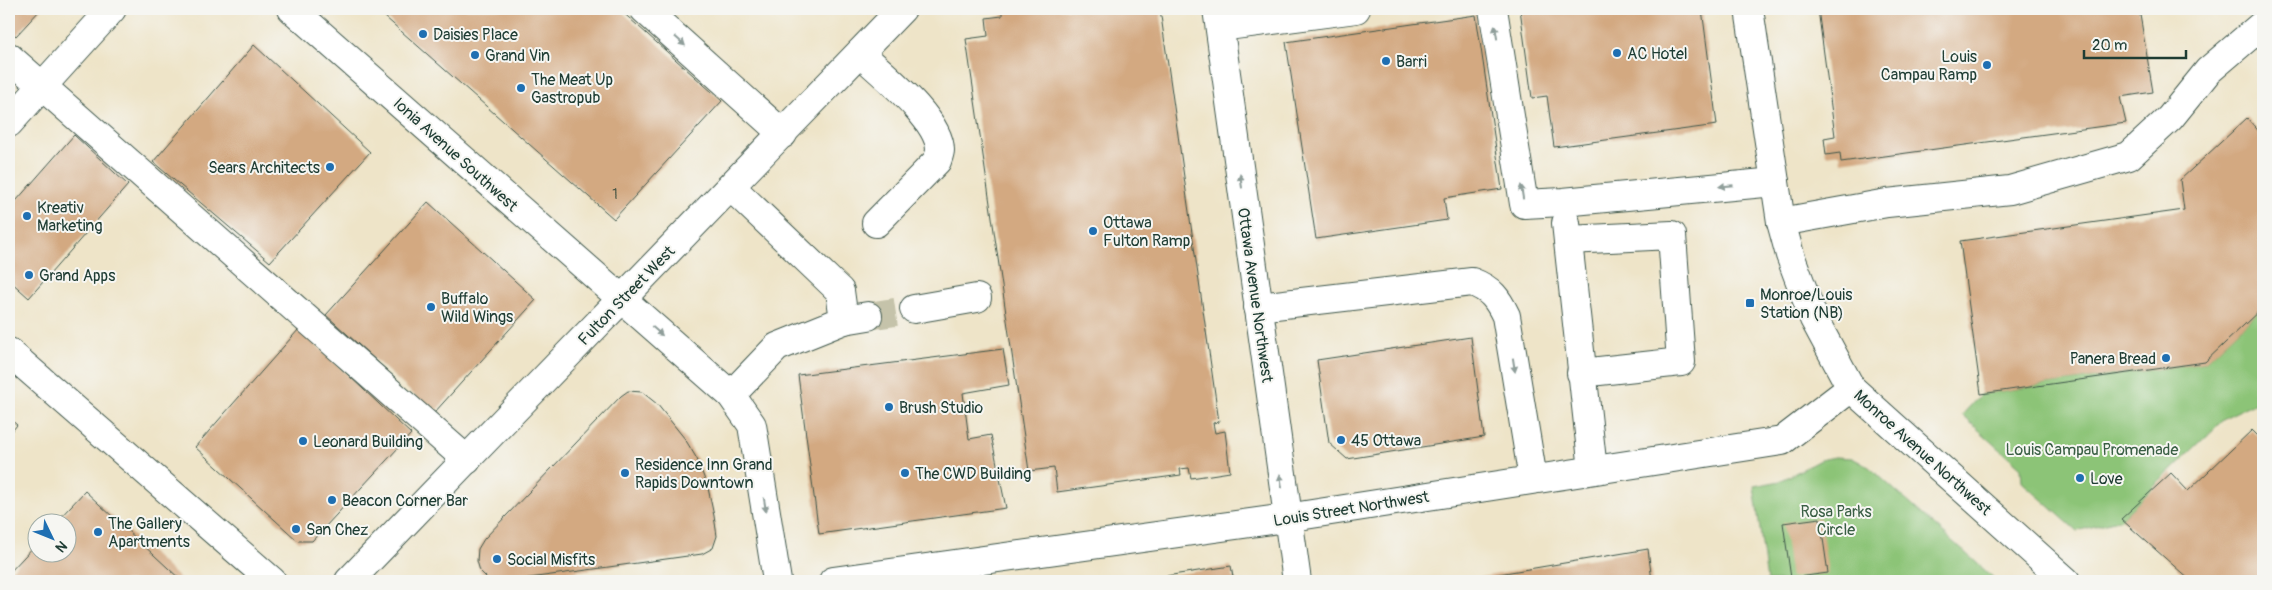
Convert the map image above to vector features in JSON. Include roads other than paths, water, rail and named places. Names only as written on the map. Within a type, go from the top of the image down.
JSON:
[{"type":"street","points":[[9,123],[112,9]]},
{"type":"street","name":"Ionia Avenue Southwest","points":[[292,9],[620,300],[731,395],[752,425],[777,581]]},
{"type":"street","points":[[644,9],[783,134]]},
{"type":"street","name":"Fulton Street West","points":[[349,581],[902,9]]},
{"type":"street","points":[[1218,18],[1356,9]]},
{"type":"street","points":[[1493,9],[1524,204],[1775,182]]},
{"type":"street","name":"Monroe Avenue Northwest","points":[[1748,9],[1781,222],[1790,255],[1814,319],[1851,388],[2066,581]]},
{"type":"street","points":[[1781,222],[1887,203],[2010,190],[2129,156],[2170,118],[2208,71],[2263,24],[2251,9]]},
{"type":"street","name":"Ottawa Avenue Northwest","points":[[1218,18],[1286,518],[1297,581]]},
{"type":"street","points":[[860,53],[917,107],[929,123],[940,150],[937,161],[876,223]]},
{"type":"street","points":[[9,57],[467,460]]},
{"type":"street","points":[[731,187],[840,291],[856,318],[777,347],[731,395]]},
{"type":"street","points":[[1563,202],[1593,470]]},
{"type":"street","points":[[1568,240],[1672,235],[1681,362],[1581,373]]},
{"type":"street","points":[[1258,307],[1472,282],[1485,287],[1498,298],[1506,316],[1533,479]]},
{"type":"street","points":[[914,309],[977,298]]},
{"type":"street","points":[[9,352],[272,581]]},
{"type":"street","name":"Louis Street Northwest","points":[[833,581],[1286,518],[1782,441],[1851,388]]},
{"type":"tunnel","points":[[868,316],[914,309]]},
{"type":"place","name":"Daisies Place","points":[[423,34]]},
{"type":"place","name":"AC Hotel","points":[[1617,53]]},
{"type":"place","name":"Grand Vin","points":[[475,55]]},
{"type":"place","name":"Barri","points":[[1386,61]]},
{"type":"place","name":"Louis Campau Ramp","points":[[1987,65]]},
{"type":"place","name":"The Meat Up Gastropub","points":[[521,88]]},
{"type":"place","name":"Sears Architects","points":[[330,167]]},
{"type":"place","name":"Kreativ Marketing","points":[[27,216]]},
{"type":"place","name":"Ottawa Fulton Ramp","points":[[1093,231]]},
{"type":"place","name":"Grand Apps","points":[[29,275]]},
{"type":"place","name":"Monroe/Louis Station (NB)","points":[[1750,303]]},
{"type":"place","name":"Buffalo Wild Wings","points":[[431,307]]},
{"type":"place","name":"Panera Bread","points":[[2166,358]]},
{"type":"place","name":"Brush Studio","points":[[889,407]]},
{"type":"place","name":"45 Ottawa","points":[[1341,440]]},
{"type":"place","name":"Leonard Building","points":[[303,441]]},
{"type":"place","name":"Residence Inn Grand Rapids Downtown","points":[[625,473]]},
{"type":"place","name":"The CWD Building","points":[[905,473]]},
{"type":"place","name":"Love","points":[[2080,478]]},
{"type":"place","name":"Beacon Corner Bar","points":[[332,500]]},
{"type":"place","name":"San Chez","points":[[296,529]]},
{"type":"place","name":"The Gallery Apartments","points":[[98,532]]},
{"type":"place","name":"Social Misfits","points":[[497,559]]},
{"type":"park label","name":"Louis Campau Promenade","points":[[2092,449]]},
{"type":"park label","name":"Rosa Parks Circle","points":[[1836,520]]}]
